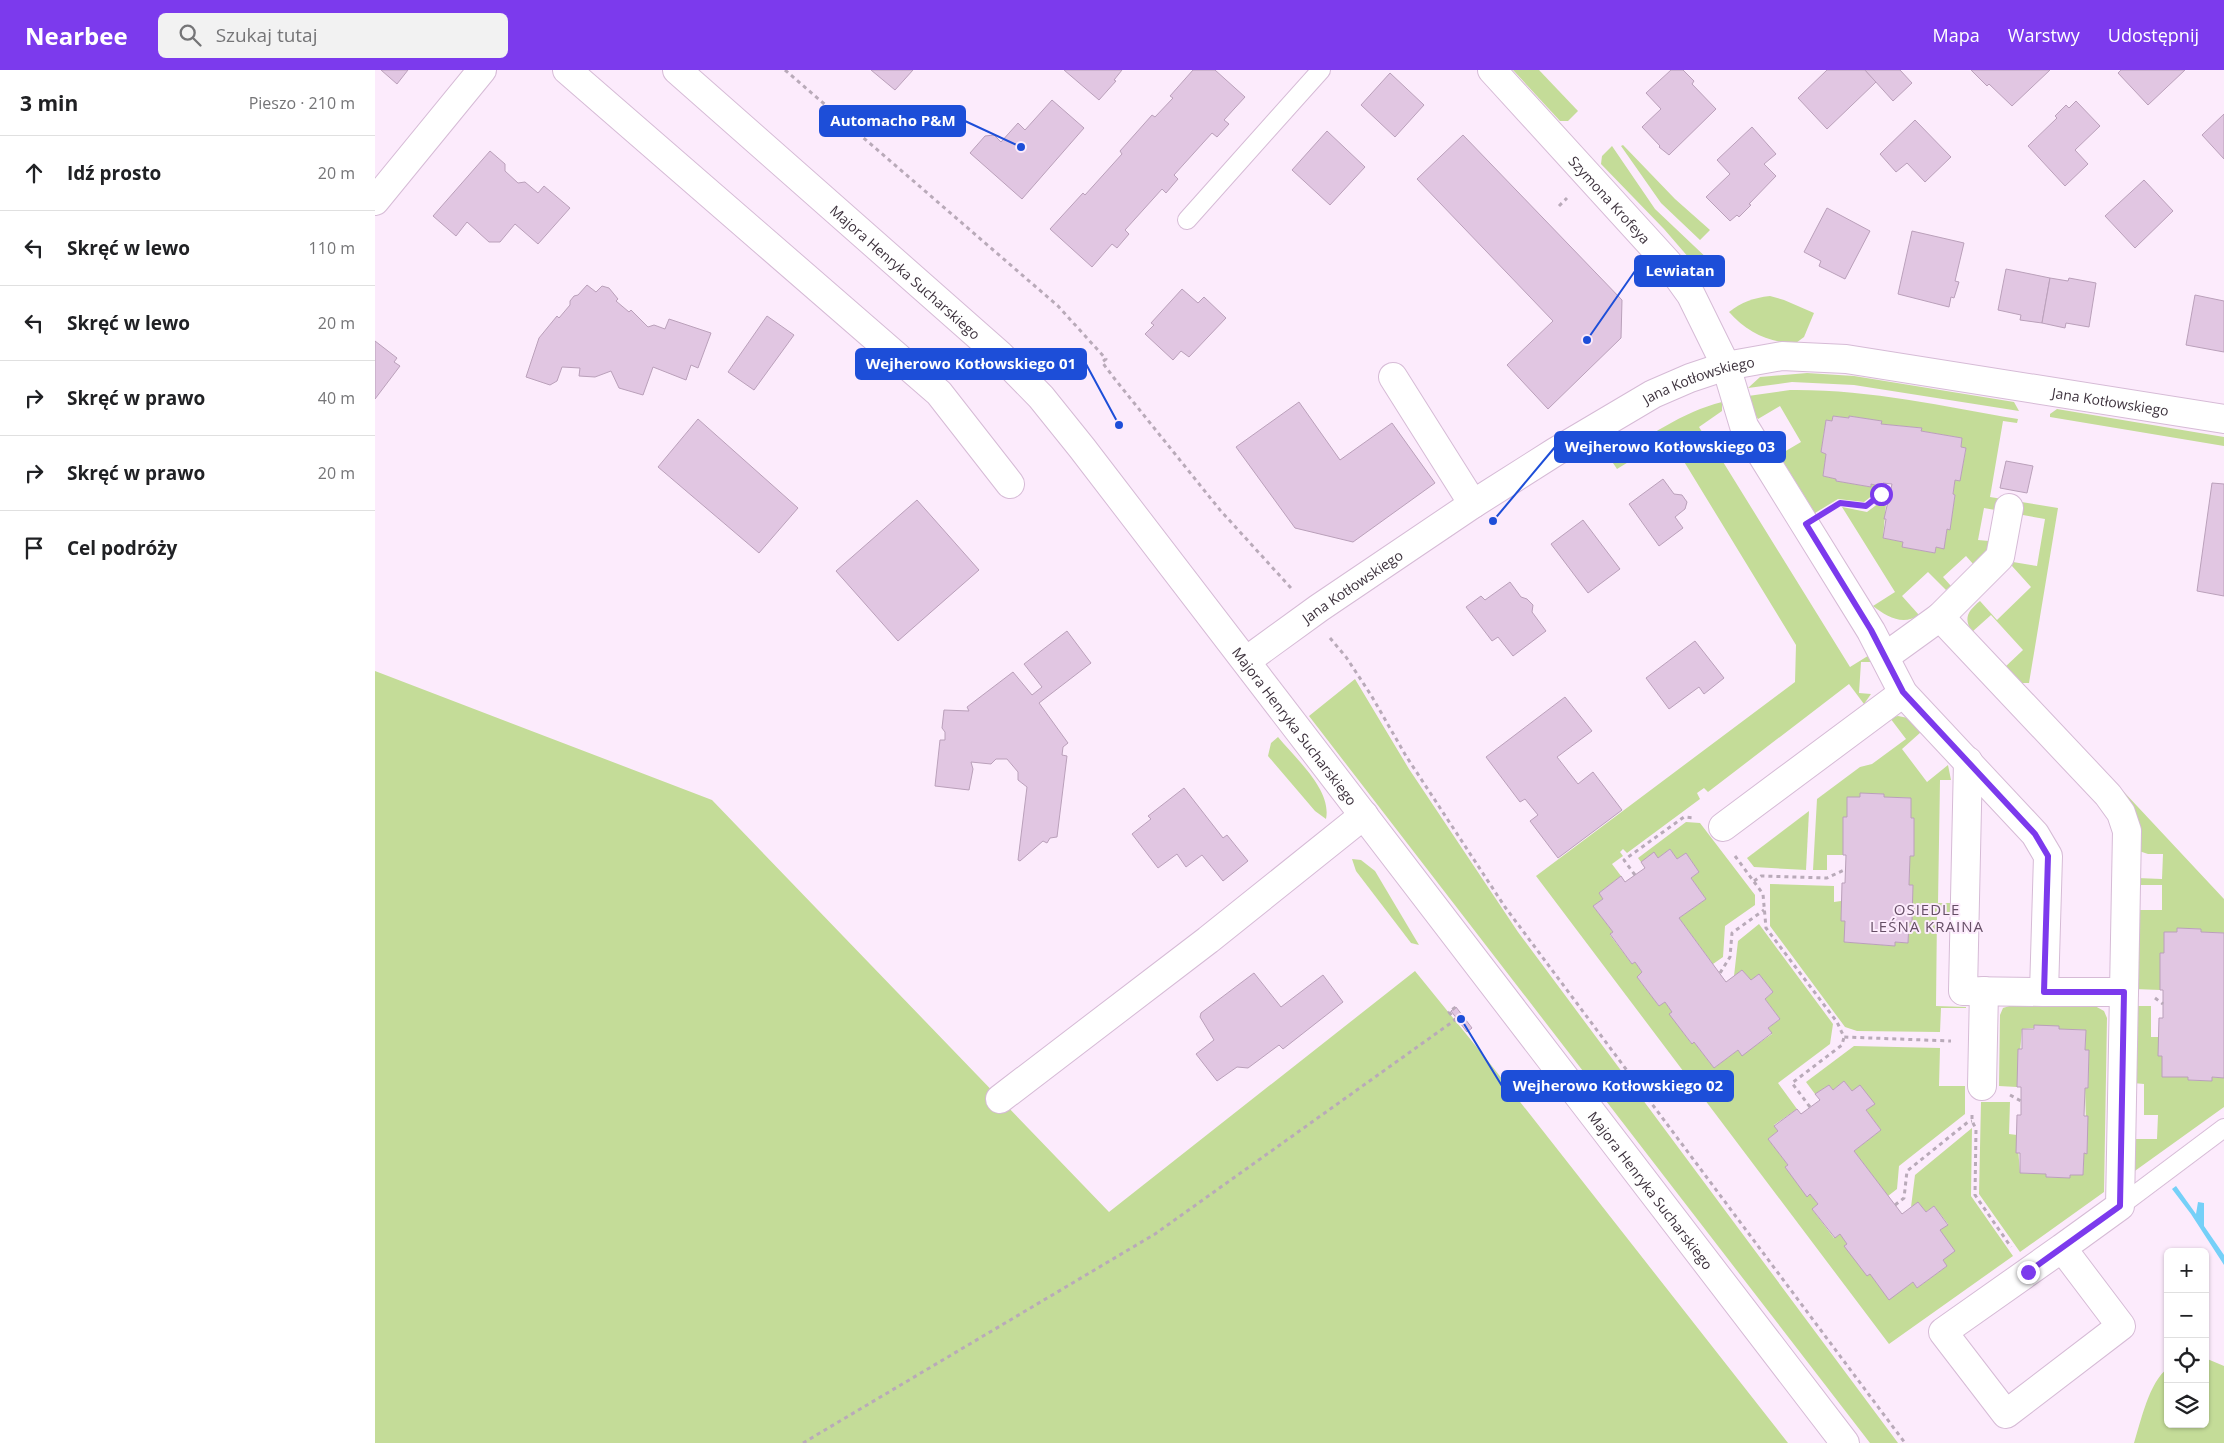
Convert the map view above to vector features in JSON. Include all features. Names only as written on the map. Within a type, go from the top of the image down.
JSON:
[{"type":"street","points":[[375,201],[482,70]]},
{"type":"street","points":[[567,70],[939,393],[1010,484]]},
{"type":"street","name":"Majora Henryka Sucharskiego","points":[[677,70],[1000,354],[1047,404],[1845,1443]]},
{"type":"street","name":"Szymona Krofeya","points":[[1492,70],[1668,264],[1691,295],[1726,366],[1744,426],[1886,656],[1903,692],[2035,834],[2048,856],[2044,992]]},
{"type":"street","name":"Jana Kotłowskiego","points":[[1245,661],[1473,504],[1634,404],[1690,378],[1726,366],[1782,356],[1847,358],[2224,419]]},
{"type":"street","points":[[1393,377],[1473,504]]},
{"type":"street","points":[[1886,656],[1940,617],[2000,556],[2009,508]]},
{"type":"street","points":[[1940,617],[2108,795],[2121,813],[2127,831],[2120,1206],[1943,1332],[2006,1414],[2121,1326],[2062,1248]]},
{"type":"street","points":[[1711,823],[1903,692]]},
{"type":"street","points":[[1968,761],[1963,991],[2124,992]]},
{"type":"street","points":[[1001,1099],[1208,940],[1364,816]]},
{"type":"street","points":[[1983,991],[1991,1090]]},
{"type":"lane","points":[[1187,220],[1321,70]]},
{"type":"lane","points":[[2120,1206],[2224,1128]]},
{"type":"path","points":[[785,70],[1058,306],[1107,359],[1102,362],[1114,378],[1220,510],[1283,579],[1363,682],[1406,756],[1505,907],[1905,1443]]},
{"type":"path","points":[[1806,524],[1840,503],[1866,506],[1881,494],[1891,492]]},
{"type":"path","points":[[1635,875],[1625,860],[1684,817],[1711,823]]},
{"type":"path","points":[[1735,856],[1763,894],[1766,928],[1837,1022],[1844,1037],[1842,1045],[1792,1083],[1810,1107]]},
{"type":"path","points":[[1754,882],[1761,876],[1827,878],[1846,869]]},
{"type":"path","points":[[1720,973],[1730,957],[1732,933],[1764,910]]},
{"type":"path","points":[[803,1443],[1155,1234],[1455,1020],[1449,1012],[1457,1006]]},
{"type":"path","points":[[1844,1037],[1955,1041]]},
{"type":"path","points":[[1991,1090],[2010,1094],[2021,1101]]},
{"type":"path","points":[[1973,1112],[1972,1121],[1976,1129],[1975,1195],[2028,1272]]},
{"type":"path","points":[[1895,1205],[1904,1198],[1907,1170],[1968,1122],[1972,1121]]},
{"type":"green space","points":[[1513,70],[1539,70],[1578,111],[1568,121],[1560,121]]},
{"type":"green space","points":[[1623,145],[1675,199],[1710,230],[1700,240],[1661,203],[1621,146]]},
{"type":"green space","points":[[1612,146],[1655,209],[1712,263],[1705,267],[1696,266],[1664,229],[1601,164],[1602,156]]},
{"type":"green space","points":[[1770,296],[1814,313],[1804,337],[1796,343],[1776,341],[1759,335],[1743,325],[1729,312],[1748,301]]},
{"type":"green space","points":[[1807,373],[1854,376],[2014,402],[2019,411],[1854,385],[1792,382],[1748,388],[1760,377]]},
{"type":"green space","points":[[1790,390],[1819,390],[1876,395],[2018,419],[2017,423],[2003,421],[1990,497],[2058,508],[2029,683],[2022,683],[2224,899],[2224,933],[2201,932],[2201,929],[2177,928],[2177,932],[2164,932],[2164,953],[2160,953],[2160,990],[2135,989],[2139,910],[2162,910],[2162,885],[2137,885],[2137,878],[2162,879],[2163,854],[2148,854],[2139,851],[2004,668],[2023,650],[1991,615],[1972,632],[1967,619],[1972,608],[1980,601],[1997,620],[2031,587],[2012,566],[2013,562],[2037,566],[2045,519],[1984,508],[1978,540],[1989,541],[1988,552],[1974,565],[1966,556],[1943,577],[1951,586],[1946,590],[1928,572],[1902,596],[1919,615],[1907,620],[1889,617],[1873,606],[1895,592],[1842,507],[1867,512],[1879,503],[1886,504],[1883,538],[1903,542],[1903,547],[1935,553],[1936,547],[1944,548],[1947,529],[1950,529],[1955,495],[1953,494],[1955,480],[1960,480],[1966,449],[1961,447],[1962,438],[1921,431],[1921,428],[1881,424],[1881,421],[1849,416],[1849,418],[1833,416],[1832,421],[1826,420],[1821,452],[1826,454],[1823,476],[1836,479],[1836,481],[1871,487],[1871,484],[1883,487],[1864,502],[1838,499],[1815,513],[1779,455],[1801,442],[1780,406],[1758,419],[1749,404],[1748,396]]},
{"type":"green space","points":[[1722,402],[1722,411],[1699,427],[1716,454],[1728,439],[1735,436],[1740,439],[1720,457],[1850,667],[1871,654],[1873,662],[1861,662],[1859,693],[1871,694],[1864,704],[1849,684],[1708,792],[1704,788],[1697,793],[1700,799],[1627,853],[1623,849],[1620,852],[1623,856],[1612,864],[1621,876],[1599,893],[1603,899],[1593,906],[1613,932],[1610,935],[1632,964],[1635,962],[1642,972],[1637,977],[1659,1006],[1665,1002],[1672,1012],[1670,1014],[1691,1043],[1694,1042],[1714,1068],[1738,1050],[1742,1055],[1772,1034],[1768,1028],[1780,1019],[1765,999],[1773,992],[1759,974],[1751,980],[1742,970],[1734,976],[1738,941],[1759,924],[1833,1024],[1830,1044],[1778,1083],[1797,1109],[1774,1125],[1778,1131],[1768,1139],[1788,1165],[1785,1167],[1807,1196],[1810,1194],[1818,1204],[1812,1209],[1834,1238],[1840,1234],[1889,1299],[1913,1282],[1917,1288],[1947,1266],[1943,1260],[1940,1230],[1948,1224],[1934,1206],[1926,1212],[1918,1202],[1911,1207],[1915,1175],[1972,1128],[1971,1196],[2013,1256],[1889,1344],[1536,876],[1795,682],[1796,645],[1669,437],[1617,469],[1613,463],[1613,458],[1666,426],[1707,406]]},
{"type":"green space","points":[[2057,409],[2224,437],[2224,446],[2050,417],[2050,414]]},
{"type":"green space","points":[[375,671],[712,800],[1109,1212],[1415,971],[1788,1443],[375,1443]]},
{"type":"green space","points":[[1355,679],[1409,769],[1518,932],[1898,1443],[1870,1443],[1309,716]]},
{"type":"green space","points":[[1898,716],[1908,718],[1921,732],[1902,749],[1927,782],[1948,765],[1951,780],[1940,780],[1938,903],[1950,903],[1950,913],[1937,913],[1936,1006],[1966,1008],[1941,1008],[1940,1032],[1857,1031],[1845,1027],[1770,926],[1770,884],[1834,886],[1834,902],[1841,901],[1841,921],[1845,921],[1845,942],[1895,946],[1895,942],[1908,943],[1909,922],[1912,922],[1913,885],[1909,885],[1910,856],[1914,856],[1914,819],[1911,818],[1911,798],[1884,797],[1884,794],[1860,793],[1860,797],[1847,797],[1847,817],[1843,817],[1843,855],[1827,855],[1827,870],[1813,870],[1817,799],[1860,767],[1872,764],[1906,739],[1890,718]]},
{"type":"green space","points":[[1278,737],[1303,765],[1318,786],[1324,797],[1326,819],[1315,811],[1268,756],[1271,743]]},
{"type":"green space","points":[[1809,811],[1806,870],[1754,867],[1747,858]]},
{"type":"green space","points":[[1686,822],[1700,823],[1755,895],[1755,905],[1725,926],[1723,957],[1713,964],[1679,918],[1706,899],[1691,878],[1699,872],[1686,853],[1677,859],[1670,849],[1658,858],[1654,853],[1641,862],[1638,858]]},
{"type":"green space","points":[[1352,859],[1361,860],[1375,871],[1419,945],[1411,943],[1356,871]]},
{"type":"green space","points":[[2016,1004],[2095,1006],[2104,1011],[2107,1018],[2104,1192],[2020,1252],[1979,1194],[1981,1102],[2010,1102],[2009,1134],[2017,1135],[2020,1173],[2046,1174],[2046,1177],[2070,1178],[2070,1175],[2083,1175],[2084,1153],[2087,1154],[2085,1088],[2088,1088],[2089,1051],[2085,1050],[2086,1030],[2059,1029],[2059,1026],[2022,1029],[2017,1087],[1999,1086],[2000,1015],[2003,1008]]},
{"type":"green space","points":[[2134,1006],[2151,1006],[2151,1037],[2159,1037],[2162,1056],[2162,1076],[2188,1077],[2188,1080],[2212,1081],[2212,1077],[2224,1078],[2224,1107],[2132,1173],[2132,1139],[2157,1139],[2158,1115],[2144,1115],[2144,1084],[2133,1083]]},
{"type":"green space","points":[[1854,1046],[1940,1048],[1939,1086],[1965,1086],[1965,1114],[1899,1166],[1897,1189],[1888,1196],[1854,1151],[1881,1130],[1866,1110],[1874,1104],[1852,1091],[1844,1081],[1833,1090],[1829,1085],[1815,1094],[1806,1082]]},
{"type":"green space","points":[[2209,1360],[2224,1366],[2224,1443],[2134,1443],[2151,1392],[2164,1371],[2164,1428],[2209,1428]]},
{"type":"water","points":[[2176,1186],[2196,1214],[2198,1202],[2204,1203],[2204,1226],[2224,1255],[2224,1265],[2191,1214],[2172,1189]]},
{"type":"building","points":[[381,70],[408,70],[397,84]]},
{"type":"building","points":[[871,70],[913,70],[895,90]]},
{"type":"building","points":[[1064,70],[1122,70],[1114,80],[1116,81],[1099,100]]},
{"type":"building","points":[[1193,70],[1215,70],[1245,97],[1224,120],[1229,124],[1217,137],[1212,133],[1174,175],[1178,179],[1166,193],[1162,189],[1125,230],[1129,234],[1117,248],[1112,244],[1092,267],[1050,229],[1083,193],[1085,195],[1122,154],[1120,151],[1152,115],[1155,117],[1173,98],[1170,96]]},
{"type":"building","points":[[1671,70],[1683,70],[1694,81],[1692,84],[1716,109],[1669,155],[1659,147],[1642,127],[1661,109],[1646,93]]},
{"type":"building","points":[[1827,70],[1865,70],[1876,82],[1827,129],[1798,98]]},
{"type":"building","points":[[1865,70],[1900,70],[1912,83],[1893,101]]},
{"type":"building","points":[[1971,70],[2050,70],[2012,106]]},
{"type":"building","points":[[2121,70],[2185,70],[2148,105],[2118,73]]},
{"type":"building","points":[[1390,73],[1424,105],[1395,137],[1361,105]]},
{"type":"building","points":[[1052,100],[1084,128],[1022,199],[970,153],[985,136],[994,135],[1001,142],[1018,123],[1025,130]]},
{"type":"building","points":[[2076,101],[2100,126],[2075,150],[2088,164],[2065,186],[2028,146],[2057,118],[2055,116],[2066,105],[2069,108]]},
{"type":"building","points":[[2224,114],[2224,159],[2202,135]]},
{"type":"building","points":[[1915,120],[1951,157],[1925,182],[1907,163],[1896,172],[1880,154]]},
{"type":"building","points":[[1752,127],[1776,154],[1764,164],[1776,176],[1739,217],[1737,215],[1730,221],[1706,197],[1730,174],[1717,160]]},
{"type":"building","points":[[1327,131],[1365,167],[1330,205],[1292,170]]},
{"type":"building","points":[[1463,135],[1622,300],[1621,338],[1548,409],[1507,365],[1553,321],[1417,179]]},
{"type":"building","points":[[490,151],[505,164],[505,171],[518,183],[525,182],[538,193],[544,186],[570,208],[538,244],[515,224],[500,242],[489,242],[467,222],[456,236],[433,216]]},
{"type":"building","points":[[2144,180],[2173,211],[2135,248],[2105,216]]},
{"type":"building","points":[[1827,208],[1870,231],[1845,279],[1819,266],[1821,261],[1804,252]]},
{"type":"building","points":[[1912,231],[1964,243],[1955,281],[1959,282],[1954,298],[1951,297],[1949,307],[1898,294]]},
{"type":"building","points":[[2006,269],[2050,278],[2042,323],[2020,320],[2021,315],[1998,310]]},
{"type":"building","points":[[2050,278],[2068,281],[2069,278],[2096,283],[2089,327],[2066,323],[2065,328],[2042,323]]},
{"type":"building","points":[[587,285],[596,292],[602,286],[609,288],[618,299],[616,301],[629,312],[631,310],[648,327],[654,325],[665,329],[669,319],[711,333],[698,368],[691,365],[686,380],[653,367],[643,395],[619,388],[611,371],[595,377],[579,376],[580,368],[562,367],[557,381],[550,385],[526,377],[539,338],[557,316],[559,318],[570,305],[570,301],[574,296],[578,295]]},
{"type":"building","points":[[1182,289],[1198,303],[1204,297],[1226,318],[1189,357],[1181,351],[1173,360],[1145,334],[1154,325],[1151,323]]},
{"type":"building","points":[[2195,295],[2224,301],[2224,352],[2186,345]]},
{"type":"building","points":[[767,316],[794,335],[754,390],[728,372]]},
{"type":"building","points":[[375,341],[397,358],[394,362],[400,366],[375,399]]},
{"type":"building","points":[[1299,402],[1340,460],[1392,423],[1435,483],[1353,542],[1295,528],[1236,447]]},
{"type":"building","points":[[1833,416],[1849,418],[1849,416],[1882,421],[1881,424],[1922,428],[1921,431],[1962,438],[1961,447],[1966,448],[1960,481],[1955,480],[1950,530],[1947,529],[1944,549],[1936,547],[1935,553],[1902,547],[1903,542],[1883,538],[1886,519],[1884,519],[1892,484],[1883,483],[1883,487],[1871,484],[1871,487],[1836,481],[1836,479],[1823,476],[1826,454],[1821,452],[1826,420],[1832,421]]},
{"type":"building","points":[[698,419],[798,508],[759,553],[658,467]]},
{"type":"building","points":[[2006,461],[2033,466],[2027,493],[2000,488]]},
{"type":"building","points":[[1663,479],[1674,494],[1682,495],[1687,502],[1685,509],[1675,517],[1683,528],[1659,546],[1629,504]]},
{"type":"building","points":[[2212,483],[2224,484],[2224,596],[2197,591]]},
{"type":"building","points":[[917,500],[979,570],[898,641],[836,571]]},
{"type":"building","points":[[1583,520],[1620,569],[1588,593],[1551,544]]},
{"type":"building","points":[[1510,582],[1521,597],[1527,599],[1533,605],[1532,612],[1546,631],[1513,656],[1498,637],[1492,641],[1466,607],[1481,596],[1485,600]]},
{"type":"building","points":[[1067,631],[1091,663],[1039,703],[1068,743],[1063,747],[1062,755],[1067,756],[1057,837],[1050,838],[1047,843],[1043,841],[1020,861],[1018,860],[1027,787],[1018,780],[1018,772],[1007,759],[996,759],[991,764],[971,762],[973,769],[969,790],[935,786],[940,740],[945,740],[945,732],[942,728],[944,710],[969,711],[967,707],[1013,672],[1032,695],[1042,687],[1024,664]]},
{"type":"building","points":[[1695,641],[1724,678],[1704,694],[1699,687],[1669,709],[1646,678]]},
{"type":"building","points":[[1565,697],[1592,731],[1557,757],[1578,784],[1593,772],[1622,810],[1558,858],[1530,821],[1538,815],[1525,799],[1520,802],[1486,757]]},
{"type":"building","points":[[1184,788],[1223,838],[1227,835],[1248,861],[1223,881],[1202,855],[1186,867],[1177,854],[1158,868],[1132,834],[1151,819],[1148,816]]},
{"type":"building","points":[[1860,793],[1884,794],[1884,797],[1911,798],[1911,818],[1914,818],[1914,856],[1910,856],[1909,885],[1913,885],[1912,922],[1909,922],[1908,943],[1895,942],[1895,946],[1844,942],[1845,921],[1841,921],[1842,883],[1845,883],[1846,855],[1843,855],[1843,817],[1847,817],[1847,797],[1860,797]]},
{"type":"building","points":[[1670,849],[1677,859],[1686,853],[1699,872],[1691,878],[1706,899],[1679,918],[1726,982],[1742,970],[1751,980],[1759,974],[1773,992],[1765,999],[1780,1019],[1768,1028],[1772,1033],[1742,1056],[1738,1050],[1714,1068],[1694,1042],[1692,1044],[1669,1014],[1672,1012],[1665,1002],[1659,1006],[1637,977],[1642,972],[1635,962],[1632,964],[1610,934],[1613,932],[1593,906],[1603,899],[1599,893],[1621,876],[1625,882],[1645,868],[1641,862],[1654,852],[1658,858]]},
{"type":"building","points":[[2177,928],[2201,929],[2201,932],[2224,933],[2224,1078],[2212,1077],[2212,1081],[2188,1080],[2188,1077],[2162,1077],[2162,1056],[2158,1056],[2159,1018],[2163,1018],[2163,990],[2160,990],[2160,953],[2164,953],[2164,932],[2177,932]]},
{"type":"building","points":[[1254,973],[1281,1007],[1323,975],[1343,1002],[1283,1049],[1279,1045],[1248,1068],[1237,1067],[1217,1081],[1196,1054],[1214,1040],[1200,1017],[1201,1013]]},
{"type":"building","points":[[1456,1007],[1472,1028],[1467,1032],[1451,1011]]},
{"type":"building","points":[[2034,1025],[2059,1026],[2059,1029],[2086,1030],[2085,1050],[2089,1050],[2088,1088],[2085,1088],[2084,1116],[2088,1116],[2087,1154],[2084,1153],[2083,1175],[2070,1175],[2070,1178],[2046,1177],[2046,1174],[2020,1173],[2020,1153],[2016,1153],[2017,1115],[2021,1115],[2021,1087],[2017,1087],[2018,1049],[2022,1049],[2022,1029],[2034,1029]]},
{"type":"building","points":[[1844,1081],[1852,1091],[1860,1085],[1875,1104],[1866,1110],[1881,1130],[1854,1151],[1902,1214],[1918,1202],[1926,1212],[1934,1206],[1948,1225],[1940,1230],[1955,1251],[1943,1260],[1947,1266],[1917,1288],[1913,1282],[1889,1300],[1870,1274],[1867,1276],[1844,1246],[1847,1244],[1840,1234],[1835,1238],[1812,1209],[1818,1204],[1810,1194],[1807,1197],[1785,1167],[1788,1165],[1768,1139],[1778,1131],[1774,1126],[1797,1109],[1801,1114],[1820,1100],[1815,1094],[1829,1085],[1833,1090]]},
{"type":"place","name":"Automacho P&M","points":[[1021,147]]},
{"type":"place","name":"Lewiatan","points":[[1587,340]]},
{"type":"place","name":"Wejherowo Kotłowskiego 01","points":[[1119,425]]},
{"type":"place","name":"Wejherowo Kotłowskiego 03","points":[[1493,521]]},
{"type":"place","name":"Wejherowo Kotłowskiego 02","points":[[1461,1019]]},
{"type":"district","name":"OSIEDLE LEŚNA KRAINA","points":[[1927,918]]},
{"type":"route","points":[[1881,494],[1866,506],[1840,503],[1806,524],[1871,630],[1903,692],[1930,724],[1968,761],[2035,834],[2048,856],[2044,992],[2124,992],[2120,1206],[2028,1272]]}]
